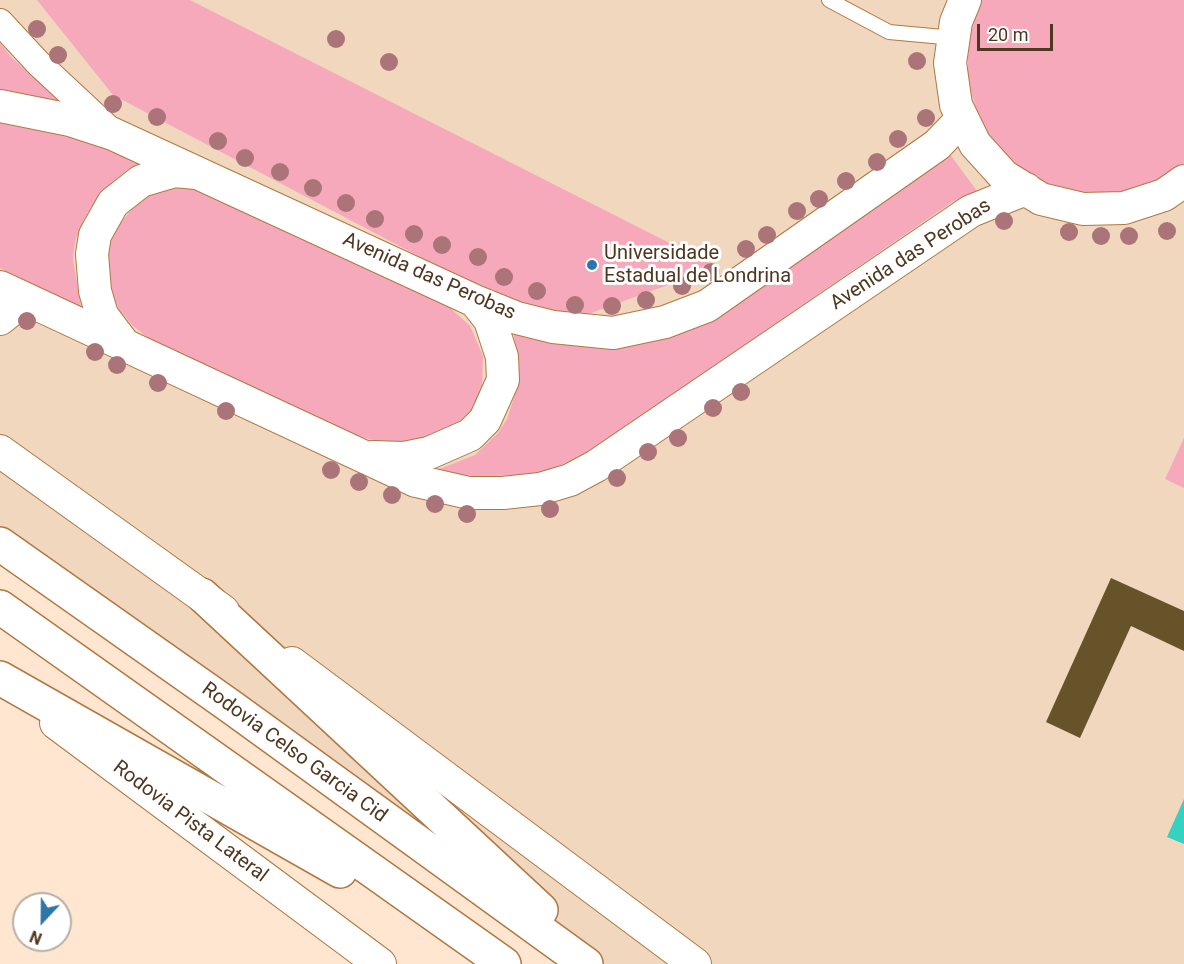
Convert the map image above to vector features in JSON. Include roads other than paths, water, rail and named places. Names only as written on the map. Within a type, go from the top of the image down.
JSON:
[{"type":"highway","name":"Rodovia Celso Garcia Cid","points":[[0,544],[230,706],[586,964]]},
{"type":"highway","points":[[202,595],[599,964]]},
{"type":"highway","points":[[0,607],[502,963]]},
{"type":"highway","points":[[0,680],[502,963]]},
{"type":"street","points":[[965,0],[956,22],[950,63],[962,120],[975,144],[1004,176],[1041,198],[1083,209],[1124,208],[1164,195],[1184,181]]},
{"type":"street","points":[[0,22],[38,63],[113,134]]},
{"type":"street","name":"Avenida das Perobas","points":[[0,106],[70,120],[113,134],[475,301],[517,318],[584,332],[613,333],[639,329],[707,306],[937,145],[962,120]]},
{"type":"street","points":[[123,343],[102,315],[95,291],[92,254],[95,235],[113,203],[141,181],[175,171],[201,173]]},
{"type":"street","name":"Avenida das Perobas","points":[[12,293],[416,481],[469,493],[503,493],[540,489],[570,480],[596,466],[971,212],[1026,189]]},
{"type":"street","points":[[0,319],[12,293]]},
{"type":"street","points":[[360,454],[404,458],[429,453],[470,435],[485,420],[502,380],[502,357],[490,320],[475,301]]},
{"type":"street","points":[[0,451],[202,595],[695,964]]},
{"type":"street","name":"Rodovia Pista Lateral","points":[[0,680],[380,964]]},
{"type":"lane","points":[[829,0],[889,32],[954,38]]},
{"type":"water","points":[[1184,799],[1184,844],[1167,837]]},
{"type":"place","name":"Universidade Estadual de Londrina","points":[[592,265]]}]
